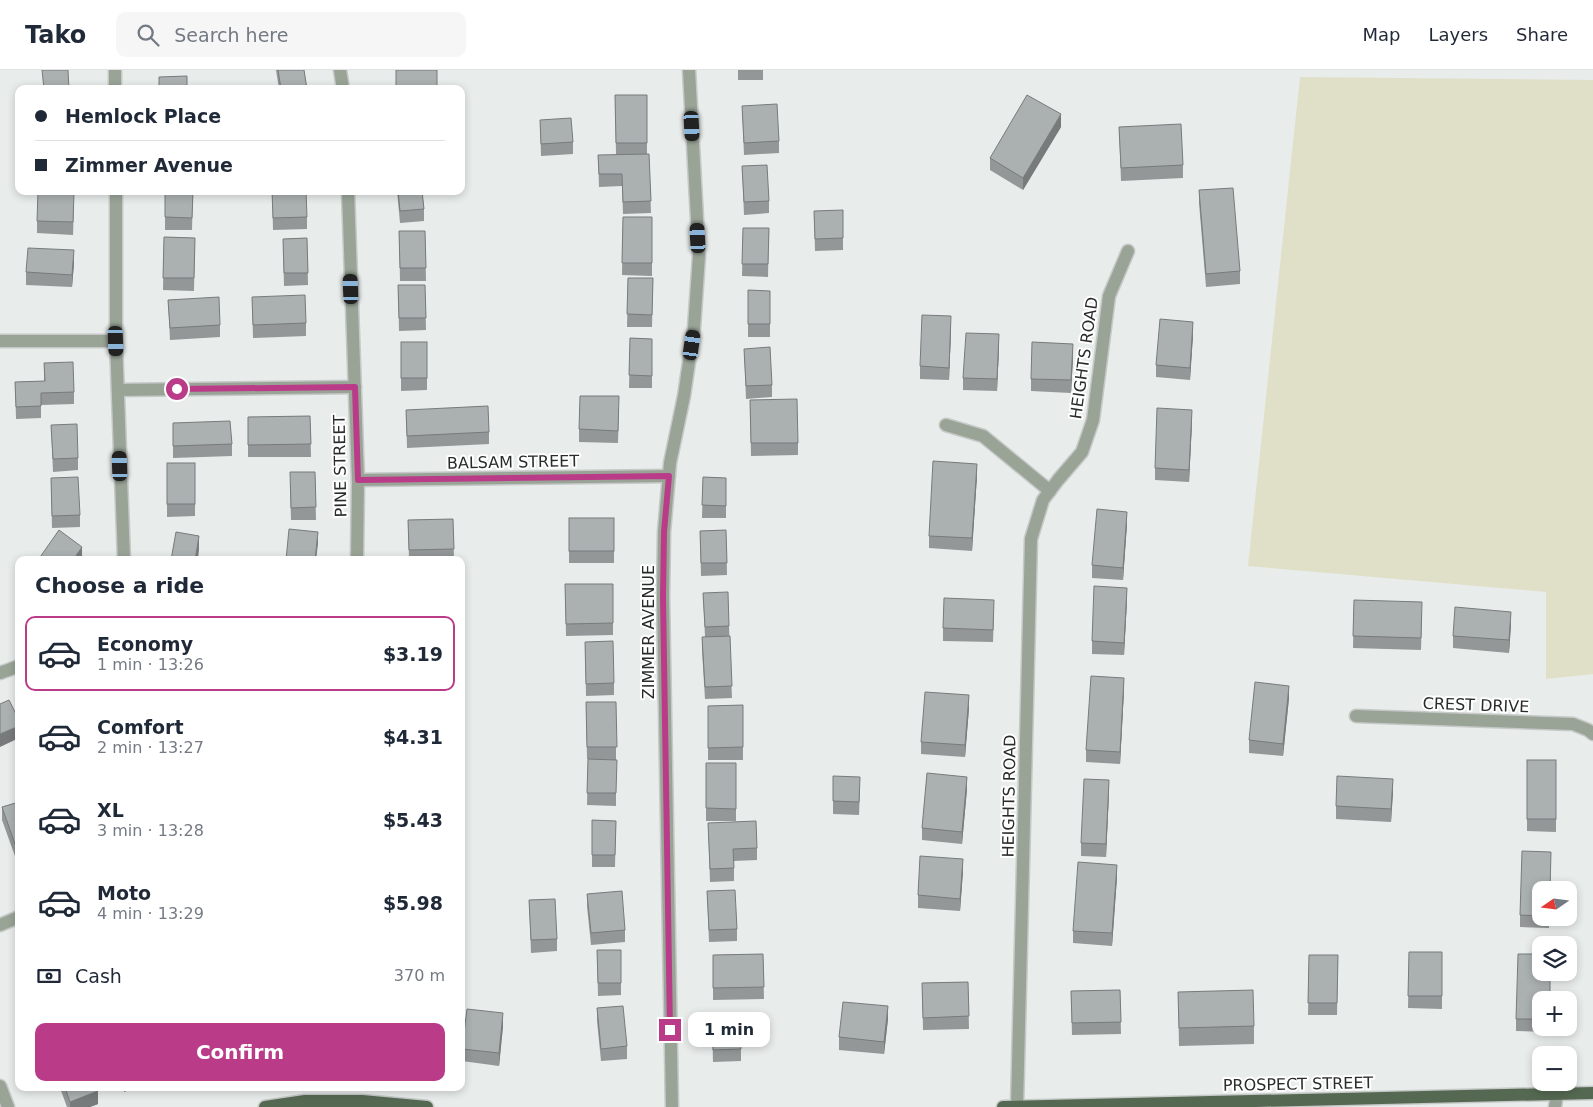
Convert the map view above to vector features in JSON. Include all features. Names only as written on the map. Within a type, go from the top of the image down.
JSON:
[{"type":"main road","name":"PROSPECT STREET","points":[[1003,1107],[1556,1101],[1593,1093]]},
{"type":"main road","points":[[264,1107],[305,1101],[362,1101],[427,1107]]},
{"type":"street","points":[[115,70],[115,85]]},
{"type":"street","points":[[340,70],[342,85]]},
{"type":"street","name":"ZIMMER AVENUE","points":[[672,1107],[663,597],[664,532],[670,463],[684,396],[694,328],[699,256],[689,70]]},
{"type":"street","points":[[116,195],[116,341],[124,556]]},
{"type":"street","name":"PINE STREET","points":[[348,195],[358,480],[357,556]]},
{"type":"street","name":"HEIGHTS ROAD","points":[[1017,1107],[1031,538],[1043,500],[1082,452],[1093,420],[1109,296],[1128,251]]},
{"type":"street","points":[[0,341],[116,341]]},
{"type":"street","points":[[118,390],[355,387]]},
{"type":"street","points":[[946,425],[983,436],[1050,491]]},
{"type":"street","name":"BALSAM STREET","points":[[358,480],[669,476]]},
{"type":"street","points":[[0,673],[15,667]]},
{"type":"street","name":"CREST DRIVE","points":[[1356,716],[1573,724],[1593,734]]},
{"type":"street","points":[[0,925],[15,919]]},
{"type":"street","points":[[0,1086],[8,1107]]},
{"type":"green space","points":[[1300,77],[1593,80],[1593,674],[1546,679],[1546,592],[1248,566]]},
{"type":"building","points":[[42,70],[68,70],[69,85],[44,85]]},
{"type":"building","points":[[278,70],[304,70],[306,85],[280,85]]},
{"type":"building","points":[[396,70],[437,70],[437,85],[396,85]]},
{"type":"building","points":[[187,76],[187,85],[159,85],[159,77]]},
{"type":"building","points":[[615,95],[647,95],[647,143],[616,143]]},
{"type":"building","points":[[1027,95],[1061,114],[1023,178],[990,158]]},
{"type":"building","points":[[777,104],[779,141],[744,143],[742,106]]},
{"type":"building","points":[[571,118],[573,142],[541,144],[540,120]]},
{"type":"building","points":[[1181,124],[1183,165],[1121,168],[1119,127]]},
{"type":"building","points":[[649,154],[651,201],[623,202],[622,174],[599,174],[598,155]]},
{"type":"building","points":[[767,165],[769,201],[744,202],[742,166]]},
{"type":"building","points":[[1233,188],[1240,271],[1206,274],[1199,190]]},
{"type":"building","points":[[38,195],[74,195],[73,222],[37,221]]},
{"type":"building","points":[[165,195],[193,195],[192,218],[165,217]]},
{"type":"building","points":[[272,195],[306,195],[307,217],[273,218]]},
{"type":"building","points":[[398,195],[422,195],[424,209],[400,211]]},
{"type":"building","points":[[843,210],[843,238],[815,239],[814,211]]},
{"type":"building","points":[[623,217],[652,217],[652,263],[622,263]]},
{"type":"building","points":[[743,228],[769,228],[768,264],[742,264]]},
{"type":"building","points":[[399,231],[425,231],[426,268],[400,268]]},
{"type":"building","points":[[164,237],[195,238],[194,278],[163,278]]},
{"type":"building","points":[[307,238],[308,273],[284,273],[283,239]]},
{"type":"building","points":[[28,248],[74,250],[72,275],[26,272]]},
{"type":"building","points":[[628,278],[653,278],[652,315],[627,314]]},
{"type":"building","points":[[398,285],[425,285],[426,318],[399,318]]},
{"type":"building","points":[[748,290],[770,291],[770,324],[748,324]]},
{"type":"building","points":[[305,295],[306,323],[253,325],[252,297]]},
{"type":"building","points":[[219,297],[220,325],[170,328],[168,300]]},
{"type":"building","points":[[922,315],[951,316],[949,368],[920,366]]},
{"type":"building","points":[[1160,319],[1193,322],[1190,368],[1156,365]]},
{"type":"building","points":[[966,333],[999,334],[997,379],[963,378]]},
{"type":"building","points":[[630,338],[652,339],[652,376],[629,375]]},
{"type":"building","points":[[401,342],[427,342],[427,378],[401,378]]},
{"type":"building","points":[[1032,342],[1073,344],[1071,380],[1031,379]]},
{"type":"building","points":[[770,347],[772,385],[746,386],[744,349]]},
{"type":"building","points":[[73,362],[74,392],[41,393],[41,406],[16,407],[15,382],[45,381],[44,363]]},
{"type":"building","points":[[580,396],[619,396],[618,431],[579,429]]},
{"type":"building","points":[[797,399],[798,443],[751,443],[750,400]]},
{"type":"building","points":[[488,406],[489,432],[407,436],[406,410]]},
{"type":"building","points":[[1157,408],[1192,410],[1189,470],[1155,468]]},
{"type":"building","points":[[310,416],[311,444],[248,445],[248,417]]},
{"type":"building","points":[[230,421],[232,444],[173,446],[173,423]]},
{"type":"building","points":[[77,424],[78,458],[53,459],[51,425]]},
{"type":"building","points":[[933,461],[977,464],[972,538],[929,536]]},
{"type":"building","points":[[167,463],[195,463],[195,504],[167,504]]},
{"type":"building","points":[[290,472],[315,472],[316,507],[291,508]]},
{"type":"building","points":[[78,477],[80,515],[52,516],[51,478]]},
{"type":"building","points":[[703,477],[726,478],[726,506],[702,505]]},
{"type":"building","points":[[1097,509],[1127,512],[1123,568],[1092,565]]},
{"type":"building","points":[[569,518],[614,518],[614,551],[569,551]]},
{"type":"building","points":[[453,519],[454,549],[409,550],[408,520]]},
{"type":"building","points":[[289,529],[318,532],[315,556],[286,556]]},
{"type":"building","points":[[59,530],[82,547],[76,556],[41,556]]},
{"type":"building","points":[[726,530],[727,563],[701,563],[700,531]]},
{"type":"building","points":[[176,532],[199,536],[196,556],[172,556]]},
{"type":"building","points":[[565,584],[613,584],[613,623],[566,624]]},
{"type":"building","points":[[1094,586],[1127,588],[1124,643],[1092,641]]},
{"type":"building","points":[[728,592],[729,626],[705,627],[703,593]]},
{"type":"building","points":[[944,598],[994,600],[993,630],[943,628]]},
{"type":"building","points":[[1354,600],[1422,602],[1421,638],[1353,636]]},
{"type":"building","points":[[1455,607],[1511,612],[1509,640],[1453,636]]},
{"type":"building","points":[[730,636],[732,686],[705,687],[702,637]]},
{"type":"building","points":[[613,641],[614,683],[586,684],[585,642]]},
{"type":"building","points":[[1091,676],[1124,678],[1120,752],[1086,750]]},
{"type":"building","points":[[1255,682],[1289,686],[1283,744],[1249,740]]},
{"type":"building","points":[[925,692],[969,695],[965,745],[921,742]]},
{"type":"building","points":[[9,700],[15,712],[15,728],[0,734],[0,704]]},
{"type":"building","points":[[586,702],[616,702],[617,747],[587,747]]},
{"type":"building","points":[[743,705],[743,747],[708,748],[708,706]]},
{"type":"building","points":[[588,759],[617,760],[616,793],[587,793]]},
{"type":"building","points":[[1527,760],[1556,760],[1556,819],[1527,819]]},
{"type":"building","points":[[706,763],[736,763],[736,809],[706,808]]},
{"type":"building","points":[[927,773],[967,777],[962,832],[922,828]]},
{"type":"building","points":[[833,776],[860,777],[859,802],[833,801]]},
{"type":"building","points":[[1337,776],[1393,779],[1391,809],[1336,806]]},
{"type":"building","points":[[1084,779],[1109,780],[1106,844],[1081,843]]},
{"type":"building","points":[[15,803],[15,844],[2,807]]},
{"type":"building","points":[[592,820],[616,821],[615,855],[592,855]]},
{"type":"building","points":[[756,821],[757,848],[733,849],[734,868],[710,869],[708,823]]},
{"type":"building","points":[[1522,851],[1551,852],[1550,881],[1532,881],[1532,916],[1520,915]]},
{"type":"building","points":[[920,856],[963,859],[960,899],[918,895]]},
{"type":"building","points":[[1078,862],[1117,865],[1112,933],[1073,931]]},
{"type":"building","points":[[735,890],[737,929],[709,930],[707,891]]},
{"type":"building","points":[[622,891],[625,930],[591,933],[587,894]]},
{"type":"building","points":[[555,899],[557,939],[531,940],[529,900]]},
{"type":"building","points":[[597,950],[621,950],[621,983],[598,983]]},
{"type":"building","points":[[1409,952],[1442,952],[1442,996],[1408,996]]},
{"type":"building","points":[[763,954],[764,987],[713,988],[713,955]]},
{"type":"building","points":[[1518,954],[1532,954],[1532,981],[1550,981],[1550,991],[1532,991],[1532,1019],[1516,1019]]},
{"type":"building","points":[[1309,955],[1338,955],[1337,1003],[1308,1003]]},
{"type":"building","points":[[968,982],[969,1016],[923,1018],[922,983]]},
{"type":"building","points":[[1120,990],[1121,1022],[1072,1023],[1071,991]]},
{"type":"building","points":[[1253,990],[1254,1026],[1179,1028],[1178,992]]},
{"type":"building","points":[[843,1002],[888,1006],[884,1042],[839,1037]]},
{"type":"building","points":[[623,1006],[627,1046],[601,1049],[597,1008]]},
{"type":"building","points":[[467,1009],[503,1013],[499,1053],[465,1049]]},
{"type":"building","points":[[740,1014],[741,1049],[713,1050],[712,1015]]},
{"type":"building","points":[[66,1091],[98,1091],[70,1102]]},
{"type":"route","points":[[177,389],[355,387],[358,480],[669,476],[664,532],[663,597],[670,1030]]}]
